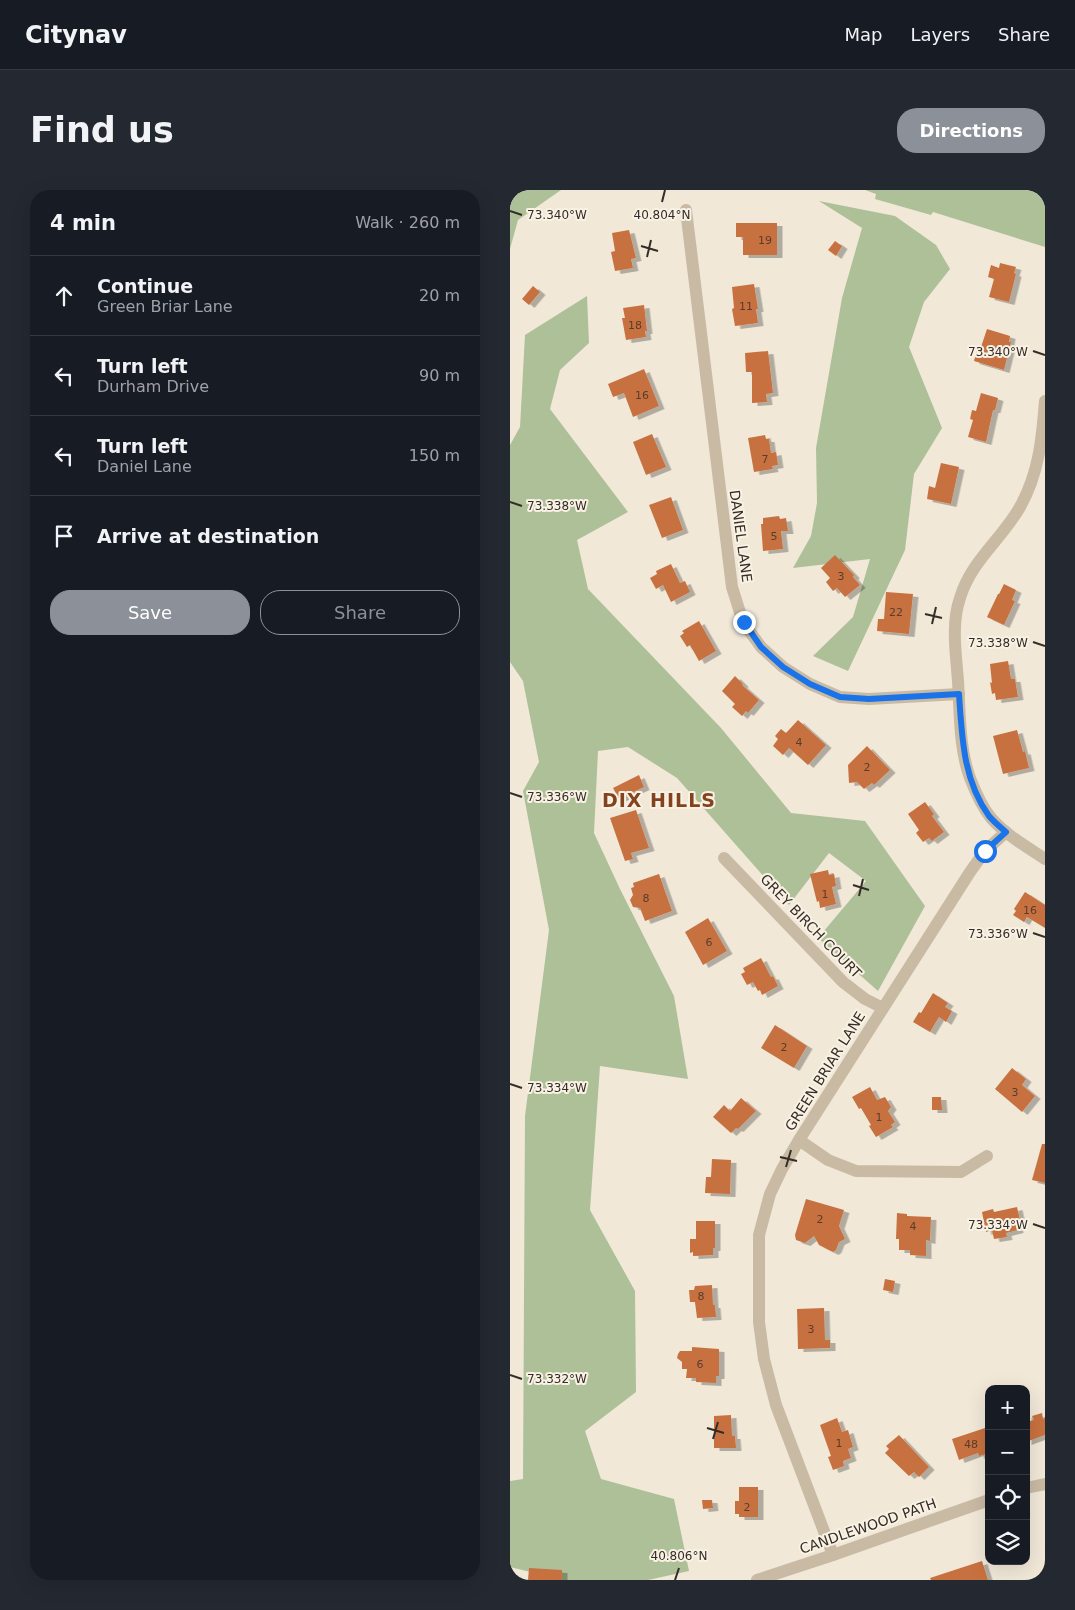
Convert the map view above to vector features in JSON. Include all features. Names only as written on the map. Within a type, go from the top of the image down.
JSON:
[{"type":"street","name":"DANIEL LANE","points":[[686,210],[732,587],[744,622],[761,647],[783,667],[810,684],[840,697],[869,699],[959,694]]},
{"type":"street","points":[[1045,401],[1043,448],[1032,481],[1020,508],[1005,529],[986,550],[971,573],[960,598],[955,626],[963,751],[970,777],[990,817],[1006,832],[1045,859]]},
{"type":"street","name":"GREEN BRIAR LANE","points":[[833,1555],[776,1405],[764,1359],[759,1322],[759,1235],[770,1194],[799,1140],[970,872],[985,851],[1006,832]]},
{"type":"street","name":"GREY BIRCH COURT","points":[[724,858],[843,982],[864,999],[882,1008]]},
{"type":"street","points":[[799,1140],[828,1160],[856,1171],[961,1172],[987,1156]]},
{"type":"street","points":[[1030,1487],[1045,1484]]},
{"type":"street","name":"CANDLEWOOD PATH","points":[[757,1580],[985,1501]]},
{"type":"green space","points":[[510,190],[561,190],[518,220],[510,249]]},
{"type":"green space","points":[[865,190],[1045,190],[1045,247],[933,212],[931,215],[875,199],[876,194]]},
{"type":"green space","points":[[819,201],[895,216],[936,245],[950,269],[924,302],[909,347],[942,428],[914,474],[905,550],[848,671],[813,656],[853,617],[870,559],[793,568],[811,536],[817,503],[816,448],[842,298],[862,228]]},
{"type":"green space","points":[[587,296],[589,343],[560,370],[550,409],[628,512],[577,540],[588,589],[721,728],[791,813],[865,821],[925,906],[878,991],[818,938],[866,881],[829,853],[789,905],[677,778],[628,747],[598,751],[594,833],[674,996],[688,1079],[600,1066],[590,1210],[635,1291],[636,1392],[585,1431],[601,1479],[674,1499],[689,1571],[648,1580],[563,1580],[510,1567],[510,1481],[523,1479],[525,1116],[549,930],[523,791],[539,762],[523,681],[510,662],[510,445],[520,427],[525,335]]},
{"type":"building","points":[[736,223],[777,223],[777,255],[743,255],[743,237],[736,237]]},
{"type":"building","points":[[629,230],[636,258],[631,259],[633,268],[615,271],[611,252],[615,251],[612,233]]},
{"type":"building","points":[[835,241],[842,246],[836,256],[828,250]]},
{"type":"building","points":[[1000,263],[1016,267],[1009,302],[989,297],[994,279],[988,277],[991,265],[999,268]]},
{"type":"building","points":[[754,284],[758,323],[735,326],[732,309],[734,308],[732,287]]},
{"type":"building","points":[[533,286],[540,292],[529,305],[522,299]]},
{"type":"building","points":[[644,305],[646,337],[626,340],[622,318],[625,318],[623,308]]},
{"type":"building","points":[[987,329],[1010,336],[1009,342],[1011,342],[1004,370],[974,361],[978,346],[981,347]]},
{"type":"building","points":[[768,351],[773,393],[766,394],[767,402],[752,403],[752,372],[746,372],[745,353]]},
{"type":"building","points":[[644,369],[659,406],[633,417],[624,393],[613,397],[608,384]]},
{"type":"building","points":[[981,393],[998,398],[995,410],[993,410],[986,442],[968,437],[973,420],[970,419],[972,410],[976,411]]},
{"type":"building","points":[[652,434],[666,467],[646,475],[633,442]]},
{"type":"building","points":[[765,435],[766,439],[769,439],[771,453],[776,452],[778,465],[772,466],[773,469],[754,472],[748,438]]},
{"type":"building","points":[[941,463],[959,467],[951,504],[927,499],[929,486],[935,488]]},
{"type":"building","points":[[671,497],[683,530],[662,538],[649,505]]},
{"type":"building","points":[[779,516],[780,519],[786,518],[788,531],[781,531],[783,549],[763,551],[761,524],[763,524],[763,518]]},
{"type":"building","points":[[835,555],[854,575],[853,577],[860,585],[845,597],[837,588],[833,591],[826,582],[830,578],[821,568]]},
{"type":"building","points":[[671,564],[680,583],[685,581],[690,592],[671,602],[663,585],[656,589],[650,578],[657,574],[656,571]]},
{"type":"building","points":[[1004,584],[1016,590],[1012,600],[1015,601],[1004,625],[987,617]]},
{"type":"building","points":[[886,592],[913,594],[909,634],[877,631],[878,619],[884,619]]},
{"type":"building","points":[[699,621],[716,651],[699,661],[690,645],[687,647],[680,636],[684,633],[682,631]]},
{"type":"building","points":[[1008,661],[1011,679],[1015,679],[1018,697],[996,700],[995,693],[992,694],[990,682],[992,683],[990,664]]},
{"type":"building","points":[[735,676],[759,700],[748,713],[746,711],[742,716],[732,707],[735,704],[722,691]]},
{"type":"building","points":[[798,720],[826,745],[808,765],[789,748],[783,755],[773,746],[778,739],[775,736],[781,729],[786,733]]},
{"type":"building","points":[[1017,730],[1029,768],[1003,774],[993,736]]},
{"type":"building","points":[[867,746],[890,770],[874,785],[872,783],[864,789],[857,782],[849,783],[848,765]]},
{"type":"building","points":[[639,775],[644,787],[619,799],[613,788]]},
{"type":"building","points":[[925,802],[934,814],[932,816],[944,832],[932,841],[929,838],[923,842],[916,833],[919,830],[908,814]]},
{"type":"building","points":[[636,810],[649,848],[631,853],[633,859],[625,861],[610,818]]},
{"type":"building","points":[[828,870],[829,875],[834,874],[836,886],[832,887],[836,904],[820,908],[810,874]]},
{"type":"building","points":[[659,874],[672,911],[645,921],[640,908],[633,907],[630,900],[633,895],[631,888],[634,887],[633,883]]},
{"type":"building","points":[[1025,892],[1045,905],[1045,928],[1027,917],[1024,922],[1013,915],[1016,911],[1014,909]]},
{"type":"building","points":[[708,918],[727,951],[703,965],[685,932]]},
{"type":"building","points":[[761,958],[778,986],[762,995],[753,982],[747,985],[741,974],[745,972],[743,968]]},
{"type":"building","points":[[933,993],[948,1003],[945,1007],[952,1011],[946,1022],[939,1017],[930,1032],[913,1022]]},
{"type":"building","points":[[775,1025],[807,1046],[794,1068],[761,1048]]},
{"type":"building","points":[[1012,1068],[1026,1079],[1022,1085],[1035,1096],[1022,1112],[995,1089]]},
{"type":"building","points":[[870,1087],[877,1100],[885,1097],[891,1107],[888,1111],[895,1122],[891,1125],[893,1127],[876,1137],[861,1108],[859,1109],[852,1097]]},
{"type":"building","points":[[932,1097],[941,1097],[942,1110],[932,1110]]},
{"type":"building","points":[[741,1098],[756,1111],[738,1129],[736,1128],[731,1133],[713,1117],[724,1105],[730,1111]]},
{"type":"building","points":[[1042,1144],[1045,1144],[1045,1183],[1032,1180]]},
{"type":"building","points":[[712,1159],[731,1160],[730,1194],[705,1193],[706,1177],[711,1177]]},
{"type":"building","points":[[806,1199],[844,1210],[839,1226],[845,1239],[839,1242],[836,1250],[833,1252],[819,1245],[814,1236],[805,1243],[796,1240],[795,1235]]},
{"type":"building","points":[[1017,1207],[1021,1225],[1017,1225],[1018,1230],[1006,1233],[1007,1237],[994,1239],[992,1230],[986,1232],[982,1212],[993,1209],[994,1212]]},
{"type":"building","points":[[897,1213],[907,1214],[907,1216],[931,1217],[930,1241],[926,1240],[926,1256],[910,1255],[910,1250],[899,1250],[899,1239],[896,1239]]},
{"type":"building","points":[[696,1221],[715,1221],[715,1248],[713,1248],[713,1255],[693,1256],[693,1252],[690,1253],[690,1239],[696,1239]]},
{"type":"building","points":[[885,1279],[895,1281],[893,1292],[883,1290]]},
{"type":"building","points":[[712,1285],[716,1317],[697,1318],[695,1302],[690,1302],[689,1290],[694,1290],[695,1286]]},
{"type":"building","points":[[824,1308],[825,1340],[830,1340],[830,1348],[798,1349],[797,1309]]},
{"type":"building","points":[[692,1347],[719,1349],[719,1376],[716,1376],[716,1383],[696,1382],[696,1378],[686,1378],[687,1369],[682,1369],[682,1362],[677,1358],[680,1351],[692,1351]]},
{"type":"building","points":[[1042,1413],[1043,1419],[1045,1418],[1045,1435],[1030,1441],[1030,1421],[1034,1420],[1032,1416]]},
{"type":"building","points":[[731,1415],[732,1436],[735,1436],[736,1448],[714,1448],[714,1416]]},
{"type":"building","points":[[837,1418],[842,1432],[848,1430],[853,1447],[848,1449],[851,1458],[843,1461],[844,1466],[833,1470],[828,1457],[831,1456],[820,1425]]},
{"type":"building","points":[[985,1428],[985,1454],[979,1456],[978,1453],[959,1460],[952,1439]]},
{"type":"building","points":[[899,1435],[929,1467],[919,1477],[914,1472],[909,1476],[885,1453],[889,1449],[886,1446]]},
{"type":"building","points":[[739,1487],[758,1487],[758,1517],[739,1517],[739,1514],[735,1514],[735,1501],[739,1501]]},
{"type":"building","points":[[702,1500],[712,1500],[713,1508],[703,1509]]},
{"type":"building","points":[[982,1561],[988,1580],[931,1580],[930,1578]]},
{"type":"building","points":[[529,1568],[562,1570],[562,1580],[528,1580]]},
{"type":"district","name":"DIX HILLS","points":[[659,800]]},
{"type":"route","points":[[744,622],[761,647],[783,667],[810,684],[840,697],[869,699],[959,694],[963,751],[970,777],[990,817],[1006,832],[985,851]]}]
